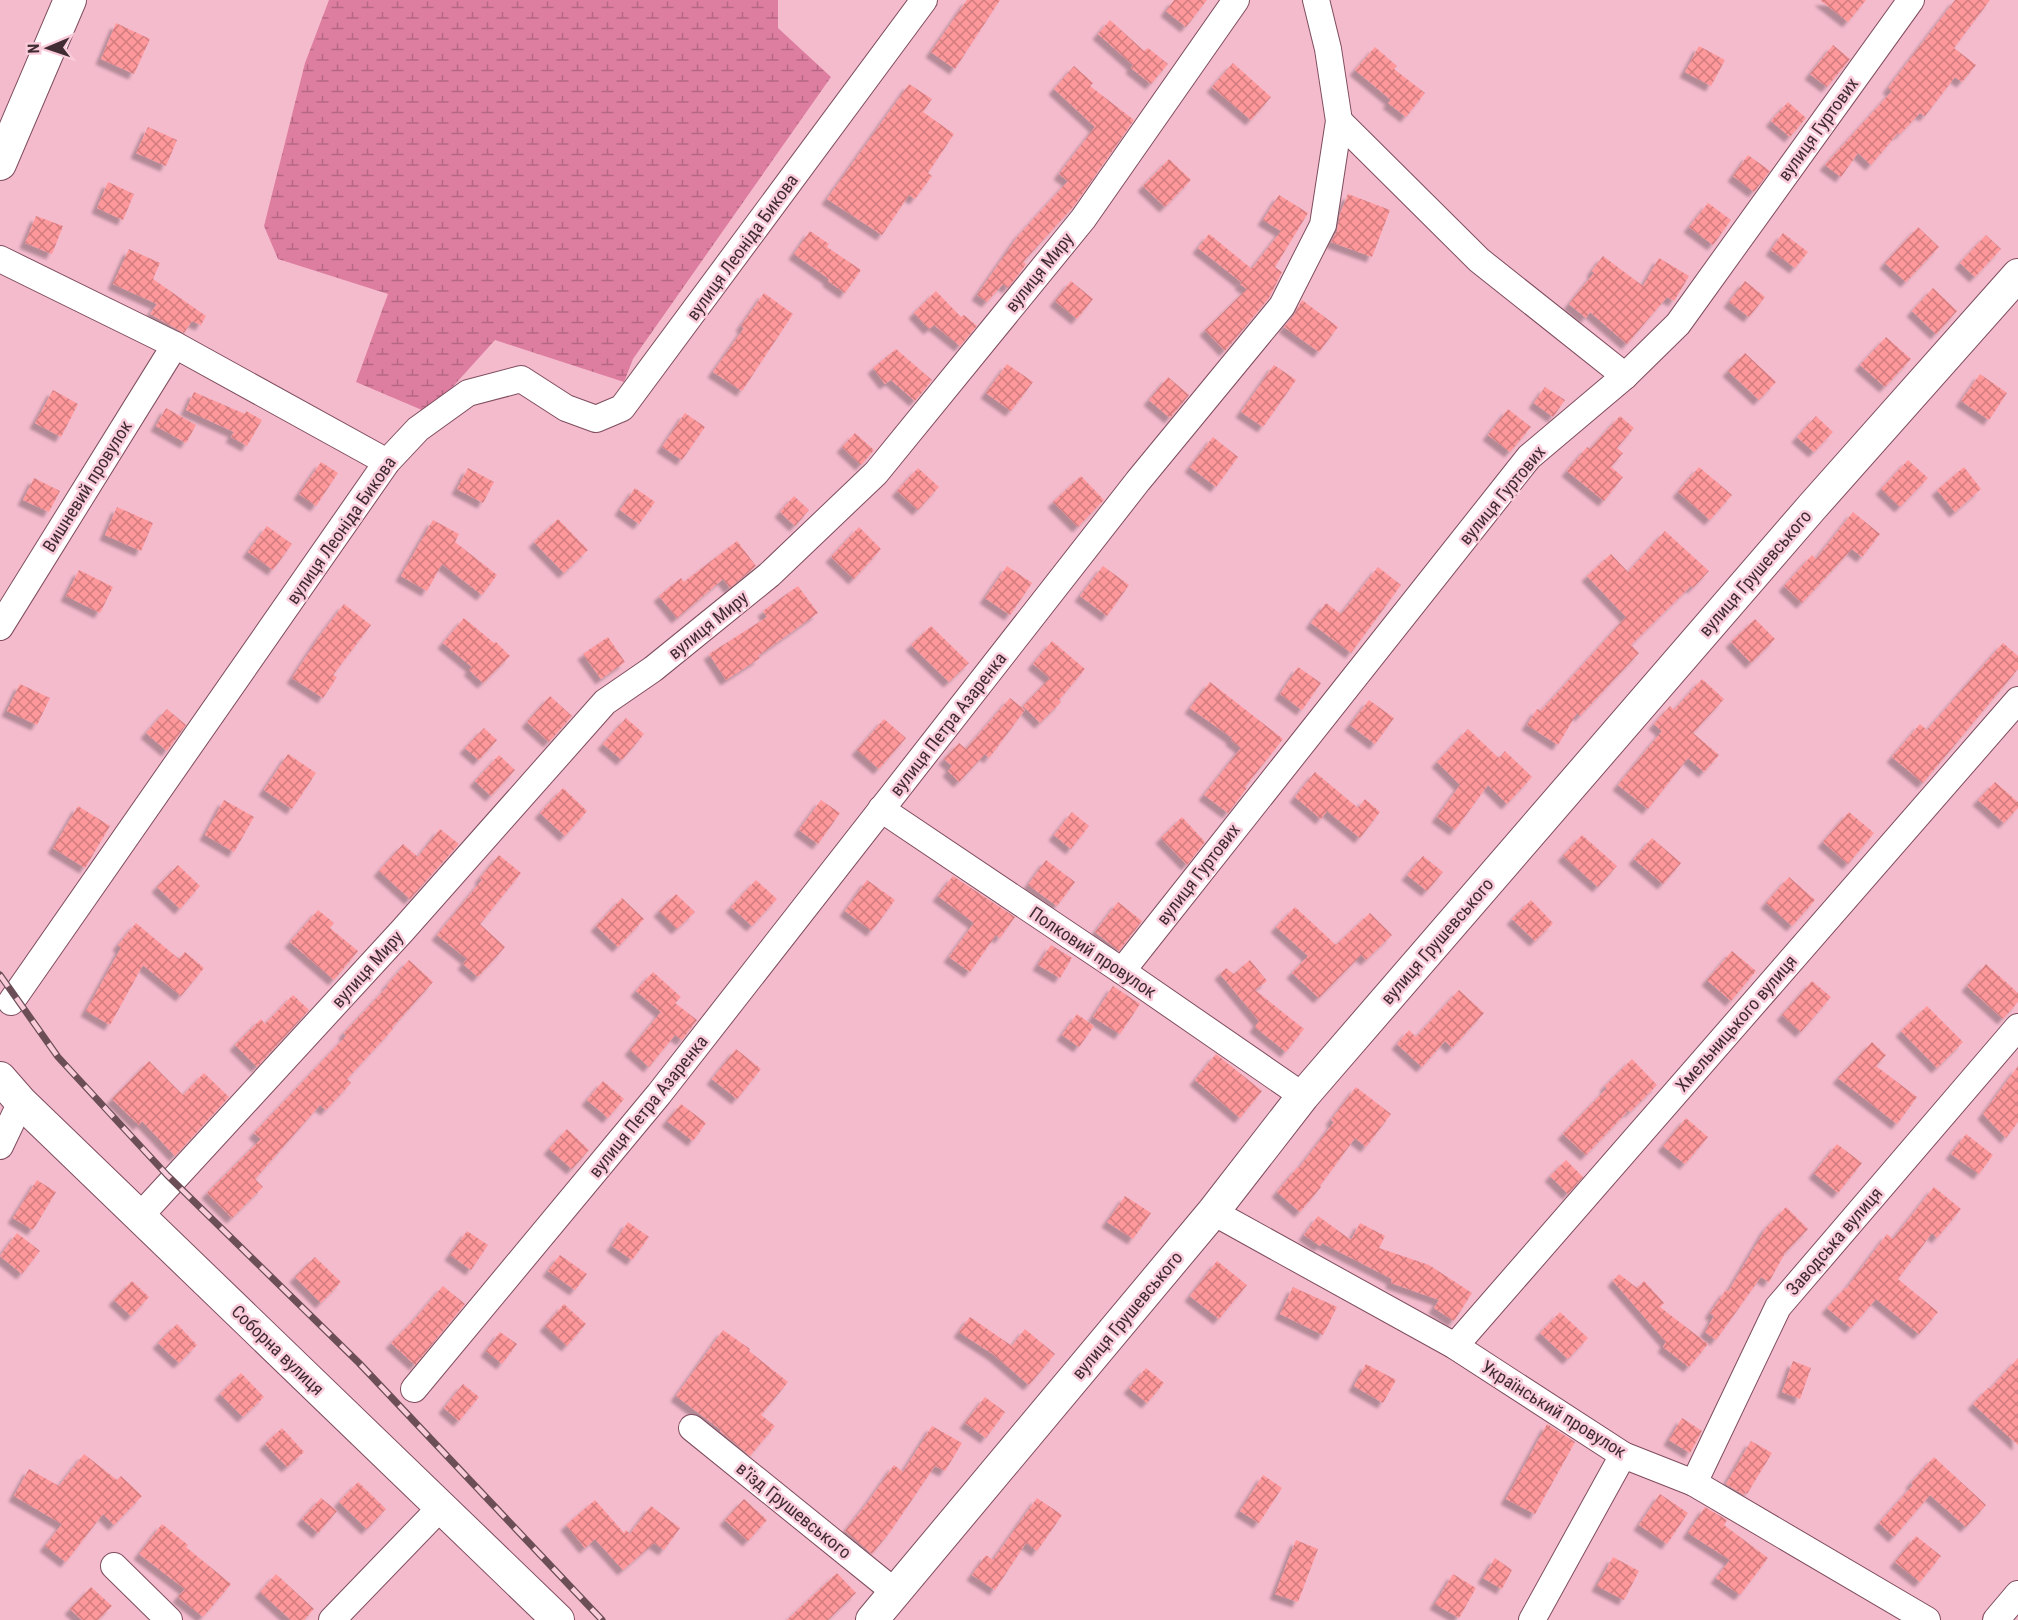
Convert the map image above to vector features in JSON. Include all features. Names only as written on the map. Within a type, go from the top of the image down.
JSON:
[{"type":"street","points":[[0,164],[70,0]]},
{"type":"street","name":"вулиця Леоніда Бикова","points":[[11,1002],[387,462],[418,429],[468,393],[521,379],[566,408],[596,419],[622,408],[924,0]]},
{"type":"street","name":"вулиця Миру","points":[[140,1216],[403,930],[604,702],[653,669],[770,575],[876,473],[1083,219],[1236,0]]},
{"type":"street","name":"вулиця Петра Азаренка","points":[[414,1389],[659,1094],[1138,481],[1282,306],[1323,225],[1339,121],[1328,49],[1316,0]]},
{"type":"street","name":"вулиця Гуртових","points":[[1122,970],[1529,457],[1625,376],[1678,324],[1911,0]]},
{"type":"street","points":[[1339,121],[1479,260],[1625,376]]},
{"type":"street","points":[[0,259],[175,345],[387,462]]},
{"type":"street","name":"вулиця Грушевського","points":[[872,1620],[1213,1212],[1303,1096],[1812,507],[2018,275]]},
{"type":"street","name":"Вишневий провулок","points":[[0,627],[175,345]]},
{"type":"street","name":"Хмельницького вулиця","points":[[1455,1346],[2018,700]]},
{"type":"street","name":"Полковий провулок","points":[[881,809],[1122,970],[1303,1096]]},
{"type":"street","name":"Заводська вулиця","points":[[1694,1483],[1778,1307],[2018,1028]]},
{"type":"street","name":"Соборна вулиця","points":[[0,1078],[21,1102],[558,1620]]},
{"type":"street","points":[[0,1146],[21,1102]]},
{"type":"street","name":"Український провулок","points":[[1213,1212],[1455,1346],[1623,1455],[1694,1483],[1927,1620]]},
{"type":"street","name":"в'їзд Грушевського","points":[[692,1428],[895,1592]]},
{"type":"street","points":[[1532,1620],[1623,1455]]},
{"type":"street","points":[[332,1620],[441,1508]]},
{"type":"street","points":[[114,1566],[169,1620]]},
{"type":"street","points":[[1996,1620],[2018,1594]]},
{"type":"green space","points":[[329,0],[778,0],[778,28],[831,77],[633,359],[624,382],[495,340],[429,413],[356,382],[388,294],[278,259],[264,226],[305,63]]},
{"type":"building","points":[[967,0],[1000,0],[955,69],[931,52]]},
{"type":"building","points":[[1174,0],[1207,0],[1186,27],[1166,11]]},
{"type":"building","points":[[1820,0],[1866,0],[1848,22]]},
{"type":"building","points":[[1955,0],[1990,0],[1954,48],[1976,65],[1962,82],[1955,77],[1925,116],[1920,113],[1900,134],[1898,133],[1871,165],[1858,153],[1841,177],[1825,165],[1892,91],[1888,88]]},
{"type":"building","points":[[1110,20],[1144,51],[1148,48],[1168,64],[1151,84],[1131,68],[1133,65],[1098,34]]},
{"type":"building","points":[[116,23],[150,39],[134,74],[101,59]]},
{"type":"building","points":[[1833,45],[1850,59],[1827,87],[1810,74]]},
{"type":"building","points":[[1699,46],[1725,60],[1711,86],[1685,72]]},
{"type":"building","points":[[1375,47],[1397,66],[1394,69],[1425,93],[1406,117],[1388,103],[1391,100],[1355,70]]},
{"type":"building","points":[[1233,63],[1271,97],[1251,120],[1212,87]]},
{"type":"building","points":[[1074,66],[1093,83],[1090,86],[1134,120],[1074,206],[1023,262],[1026,264],[1008,288],[1003,284],[987,302],[977,295],[1018,236],[1068,181],[1059,174],[1095,127],[1054,89]]},
{"type":"building","points":[[909,84],[932,99],[923,112],[954,134],[928,173],[932,176],[915,199],[909,195],[882,235],[827,199]]},
{"type":"building","points":[[1788,102],[1806,118],[1790,137],[1771,121]]},
{"type":"building","points":[[148,127],[177,140],[166,166],[136,153]]},
{"type":"building","points":[[1748,155],[1770,171],[1754,192],[1733,176]]},
{"type":"building","points":[[1169,159],[1191,180],[1165,207],[1143,186]]},
{"type":"building","points":[[108,182],[134,194],[123,220],[97,208]]},
{"type":"building","points":[[1348,194],[1390,210],[1372,257],[1331,242],[1337,231],[1340,214]]},
{"type":"building","points":[[1279,195],[1308,213],[1275,267],[1282,272],[1269,298],[1225,351],[1205,330],[1247,289],[1240,284],[1281,231],[1263,220]]},
{"type":"building","points":[[1708,203],[1731,220],[1713,245],[1689,227]]},
{"type":"building","points":[[36,216],[63,226],[52,254],[25,243]]},
{"type":"building","points":[[1918,227],[1939,247],[1906,282],[1885,263]]},
{"type":"building","points":[[810,231],[829,244],[827,247],[861,270],[845,293],[794,254]]},
{"type":"building","points":[[1783,233],[1808,252],[1795,268],[1771,250]]},
{"type":"building","points":[[1209,234],[1252,269],[1241,282],[1198,248]]},
{"type":"building","points":[[1986,235],[2001,249],[1975,277],[1960,263]]},
{"type":"building","points":[[129,249],[160,263],[153,279],[206,316],[201,325],[192,321],[184,333],[150,314],[157,304],[113,284]]},
{"type":"building","points":[[1603,256],[1643,286],[1659,258],[1689,276],[1674,301],[1667,297],[1627,344],[1590,312],[1586,318],[1569,304],[1594,273],[1592,271]]},
{"type":"building","points":[[1071,281],[1093,299],[1077,319],[1055,301]]},
{"type":"building","points":[[1745,281],[1765,297],[1749,317],[1729,302]]},
{"type":"building","points":[[1933,288],[1957,311],[1936,334],[1912,311]]},
{"type":"building","points":[[936,291],[961,317],[964,315],[977,326],[960,346],[934,325],[929,329],[914,313]]},
{"type":"building","points":[[764,293],[793,314],[742,391],[713,372],[744,328],[741,326]]},
{"type":"building","points":[[1302,300],[1338,327],[1319,352],[1284,327]]},
{"type":"building","points":[[1886,337],[1911,359],[1885,387],[1860,365]]},
{"type":"building","points":[[896,349],[932,380],[915,401],[891,380],[885,384],[873,368]]},
{"type":"building","points":[[1745,353],[1776,382],[1759,400],[1728,371]]},
{"type":"building","points":[[1007,364],[1033,382],[1011,411],[986,393]]},
{"type":"building","points":[[1274,365],[1296,380],[1263,427],[1241,412]]},
{"type":"building","points":[[1980,374],[2007,393],[1989,420],[1961,401]]},
{"type":"building","points":[[1168,377],[1189,395],[1170,418],[1149,400]]},
{"type":"building","points":[[1545,387],[1565,400],[1553,417],[1534,403]]},
{"type":"building","points":[[53,390],[78,404],[61,437],[35,423]]},
{"type":"building","points":[[194,392],[245,414],[246,411],[262,420],[247,446],[231,437],[234,432],[186,410]]},
{"type":"building","points":[[166,408],[196,425],[186,443],[156,426]]},
{"type":"building","points":[[1508,409],[1531,427],[1510,452],[1488,435]]},
{"type":"building","points":[[685,413],[705,427],[682,460],[662,447]]},
{"type":"building","points":[[1620,416],[1634,428],[1617,448],[1623,453],[1611,467],[1623,477],[1604,501],[1567,471],[1587,447],[1590,449]]},
{"type":"building","points":[[1816,416],[1833,432],[1814,452],[1797,437]]},
{"type":"building","points":[[855,433],[874,450],[861,465],[842,447]]},
{"type":"building","points":[[1213,437],[1238,457],[1216,487],[1190,467]]},
{"type":"building","points":[[1908,460],[1928,478],[1900,507],[1881,489]]},
{"type":"building","points":[[321,462],[338,473],[316,506],[299,494]]},
{"type":"building","points":[[1699,467],[1732,495],[1710,520],[1678,492]]},
{"type":"building","points":[[1964,467],[1981,489],[1955,512],[1937,490]]},
{"type":"building","points":[[468,468],[494,482],[483,503],[457,489]]},
{"type":"building","points":[[918,468],[939,487],[918,510],[897,491]]},
{"type":"building","points":[[1081,476],[1104,500],[1078,527],[1053,502]]},
{"type":"building","points":[[34,478],[60,491],[49,512],[23,500]]},
{"type":"building","points":[[635,488],[655,502],[639,524],[620,510]]},
{"type":"building","points":[[794,496],[809,510],[795,526],[780,512]]},
{"type":"building","points":[[117,507],[153,523],[141,551],[105,535]]},
{"type":"building","points":[[1853,512],[1880,534],[1862,557],[1852,549],[1802,603],[1784,586],[1812,555],[1816,559]]},
{"type":"building","points":[[558,519],[588,550],[564,573],[534,542]]},
{"type":"building","points":[[433,520],[459,534],[455,542],[497,575],[482,595],[442,564],[427,591],[401,576]]},
{"type":"building","points":[[267,526],[292,544],[273,570],[248,552]]},
{"type":"building","points":[[859,527],[881,549],[854,579],[831,557]]},
{"type":"building","points":[[1665,531],[1709,571],[1631,645],[1639,653],[1580,716],[1577,713],[1558,745],[1527,725],[1537,709],[1541,711],[1626,617],[1587,576],[1611,554],[1628,572]]},
{"type":"building","points":[[737,541],[756,566],[730,588],[723,579],[677,618],[659,596],[681,578],[684,582]]},
{"type":"building","points":[[1007,566],[1032,583],[1010,615],[985,598]]},
{"type":"building","points":[[1103,566],[1129,585],[1107,616],[1080,596]]},
{"type":"building","points":[[1378,567],[1401,585],[1351,653],[1311,623],[1326,603],[1341,614]]},
{"type":"building","points":[[79,570],[113,587],[100,613],[66,596]]},
{"type":"building","points":[[798,586],[818,613],[758,656],[760,658],[726,680],[709,654],[767,617],[763,611]]},
{"type":"building","points":[[344,604],[371,625],[333,675],[337,677],[323,698],[292,678]]},
{"type":"building","points":[[464,618],[494,643],[496,642],[510,656],[483,683],[469,670],[472,667],[443,643]]},
{"type":"building","points":[[1755,619],[1775,639],[1751,663],[1731,642]]},
{"type":"building","points":[[931,626],[969,663],[949,682],[911,645]]},
{"type":"building","points":[[608,637],[625,662],[601,679],[583,654]]},
{"type":"building","points":[[1052,641],[1085,669],[1059,700],[1061,702],[1040,723],[1023,706],[1050,678],[1033,664]]},
{"type":"building","points":[[2003,643],[2018,656],[2018,669],[1923,783],[1892,757],[1920,724],[1927,730]]},
{"type":"building","points":[[1298,667],[1321,683],[1302,710],[1280,694]]},
{"type":"building","points":[[1702,679],[1724,699],[1693,733],[1719,755],[1704,772],[1688,758],[1648,809],[1618,785],[1662,731],[1654,724],[1670,706],[1674,710]]},
{"type":"building","points":[[1210,682],[1283,739],[1245,787],[1247,788],[1228,813],[1204,795],[1241,748],[1231,740],[1232,738],[1190,708]]},
{"type":"building","points":[[20,684],[50,698],[37,725],[7,711]]},
{"type":"building","points":[[550,696],[572,716],[549,742],[527,722]]},
{"type":"building","points":[[1010,698],[1025,710],[989,758],[985,754],[959,782],[948,771],[952,766],[944,759],[959,743],[966,749]]},
{"type":"building","points":[[1369,700],[1394,718],[1375,744],[1350,725]]},
{"type":"building","points":[[167,709],[186,725],[167,751],[146,733]]},
{"type":"building","points":[[626,718],[644,734],[622,760],[603,744]]},
{"type":"building","points":[[884,719],[906,738],[879,769],[857,750]]},
{"type":"building","points":[[484,728],[497,740],[479,760],[465,748]]},
{"type":"building","points":[[1468,729],[1499,758],[1505,751],[1532,777],[1507,804],[1488,785],[1455,830],[1437,817],[1460,785],[1437,762]]},
{"type":"building","points":[[288,754],[316,773],[292,809],[264,790]]},
{"type":"building","points":[[499,755],[515,770],[491,796],[475,781]]},
{"type":"building","points":[[1315,772],[1358,808],[1365,799],[1380,812],[1360,838],[1327,811],[1321,819],[1295,797]]},
{"type":"building","points":[[1995,782],[2018,802],[2018,808],[2004,823],[1978,800]]},
{"type":"building","points":[[563,788],[587,811],[565,836],[540,813]]},
{"type":"building","points":[[224,800],[254,817],[234,852],[205,835]]},
{"type":"building","points":[[821,800],[840,813],[818,844],[799,830]]},
{"type":"building","points":[[78,806],[110,826],[85,868],[53,848]]},
{"type":"building","points":[[1072,812],[1089,826],[1071,849],[1054,835]]},
{"type":"building","points":[[1849,812],[1874,833],[1848,864],[1823,842]]},
{"type":"building","points":[[1182,817],[1205,842],[1187,865],[1161,838]]},
{"type":"building","points":[[440,829],[459,844],[410,899],[379,871],[403,844],[418,857]]},
{"type":"building","points":[[1582,835],[1617,866],[1598,887],[1563,856]]},
{"type":"building","points":[[1652,838],[1681,863],[1663,884],[1634,859]]},
{"type":"building","points":[[499,855],[521,873],[480,924],[505,947],[478,977],[463,964],[467,959],[437,935],[482,880],[480,878]]},
{"type":"building","points":[[1423,856],[1443,872],[1427,891],[1407,875]]},
{"type":"building","points":[[1046,860],[1075,882],[1057,906],[1028,885]]},
{"type":"building","points":[[178,865],[200,886],[180,909],[157,887]]},
{"type":"building","points":[[953,876],[1015,917],[1000,938],[996,935],[970,972],[949,957],[974,923],[938,896]]},
{"type":"building","points":[[1789,877],[1815,900],[1792,926],[1766,903]]},
{"type":"building","points":[[756,880],[777,899],[752,926],[731,907]]},
{"type":"building","points":[[867,880],[895,900],[872,931],[845,911]]},
{"type":"building","points":[[676,894],[695,912],[677,929],[659,911]]},
{"type":"building","points":[[622,898],[644,919],[618,947],[596,926]]},
{"type":"building","points":[[1531,900],[1553,923],[1535,941],[1512,919]]},
{"type":"building","points":[[1118,902],[1142,921],[1119,951],[1095,932]]},
{"type":"building","points":[[1295,907],[1336,945],[1370,913],[1392,935],[1366,960],[1361,955],[1319,998],[1292,973],[1308,956],[1276,927]]},
{"type":"building","points":[[318,910],[334,923],[330,928],[358,951],[334,980],[290,942]]},
{"type":"building","points":[[136,923],[179,959],[185,952],[204,968],[181,996],[143,965],[110,1025],[86,1011],[121,948],[118,945]]},
{"type":"building","points":[[1051,945],[1072,958],[1060,978],[1038,965]]},
{"type":"building","points":[[1732,951],[1756,971],[1731,1001],[1707,980]]},
{"type":"building","points":[[409,960],[433,982],[347,1079],[351,1083],[326,1110],[320,1105],[255,1179],[263,1187],[232,1218],[207,1193],[261,1139],[254,1133],[346,1036],[344,1033]]},
{"type":"building","points":[[1250,960],[1267,981],[1255,990],[1304,1029],[1286,1052],[1255,1027],[1259,1021],[1220,974],[1226,968],[1234,974]]},
{"type":"building","points":[[1986,964],[2018,993],[2018,1002],[2003,1019],[1967,986]]},
{"type":"building","points":[[653,972],[681,997],[675,1003],[697,1020],[682,1040],[675,1035],[649,1067],[630,1050],[661,1012],[636,991]]},
{"type":"building","points":[[1812,981],[1831,997],[1801,1032],[1782,1015]]},
{"type":"building","points":[[1113,986],[1140,1004],[1120,1034],[1093,1017]]},
{"type":"building","points":[[1459,990],[1484,1013],[1452,1048],[1445,1041],[1422,1067],[1397,1044],[1409,1030],[1416,1037]]},
{"type":"building","points":[[293,995],[309,1010],[257,1067],[235,1045],[261,1019],[265,1024]]},
{"type":"building","points":[[1927,1006],[1963,1042],[1937,1068],[1901,1031]]},
{"type":"building","points":[[1077,1014],[1094,1026],[1079,1047],[1062,1035]]},
{"type":"building","points":[[1872,1042],[1886,1055],[1876,1066],[1917,1097],[1897,1124],[1838,1078]]},
{"type":"building","points":[[736,1049],[761,1069],[737,1099],[712,1079]]},
{"type":"building","points":[[1216,1054],[1262,1091],[1240,1118],[1195,1080]]},
{"type":"building","points":[[1632,1059],[1657,1085],[1630,1112],[1629,1110],[1586,1155],[1563,1134]]},
{"type":"building","points":[[149,1061],[183,1095],[204,1073],[229,1097],[175,1156],[142,1121],[139,1125],[112,1099]]},
{"type":"building","points":[[2018,1066],[2018,1122],[2006,1138],[1983,1114]]},
{"type":"building","points":[[603,1081],[624,1099],[608,1118],[587,1100]]},
{"type":"building","points":[[1356,1087],[1391,1114],[1366,1147],[1355,1138],[1321,1187],[1300,1212],[1277,1192],[1299,1168],[1334,1122],[1331,1120]]},
{"type":"building","points":[[681,1104],[706,1123],[693,1141],[667,1121]]},
{"type":"building","points":[[1686,1118],[1708,1137],[1685,1164],[1663,1146]]},
{"type":"building","points":[[567,1129],[589,1150],[572,1169],[549,1149]]},
{"type":"building","points":[[1966,1134],[1993,1155],[1979,1174],[1951,1154]]},
{"type":"building","points":[[1837,1144],[1862,1163],[1838,1193],[1814,1173]]},
{"type":"building","points":[[1566,1160],[1583,1177],[1568,1194],[1550,1176]]},
{"type":"building","points":[[37,1180],[56,1192],[33,1230],[13,1218]]},
{"type":"building","points":[[1934,1187],[1961,1209],[1937,1238],[1932,1233],[1898,1279],[1938,1312],[1919,1334],[1876,1299],[1851,1328],[1827,1308],[1846,1289],[1887,1234],[1893,1239]]},
{"type":"building","points":[[1125,1196],[1151,1213],[1133,1239],[1107,1222]]},
{"type":"building","points":[[1786,1207],[1808,1229],[1785,1253],[1769,1282],[1761,1277],[1716,1340],[1705,1332],[1714,1316],[1710,1313],[1726,1290],[1728,1292],[1766,1228]]},
{"type":"building","points":[[1318,1216],[1351,1240],[1360,1223],[1385,1236],[1379,1248],[1429,1265],[1472,1293],[1454,1321],[1434,1308],[1439,1300],[1391,1283],[1392,1279],[1322,1243],[1320,1246],[1304,1235]]},
{"type":"building","points":[[628,1222],[649,1237],[632,1260],[612,1246]]},
{"type":"building","points":[[467,1231],[488,1245],[471,1270],[450,1255]]},
{"type":"building","points":[[17,1233],[40,1251],[22,1274],[0,1256]]},
{"type":"building","points":[[560,1255],[587,1274],[575,1290],[548,1271]]},
{"type":"building","points":[[315,1257],[341,1282],[321,1303],[295,1277]]},
{"type":"building","points":[[1217,1261],[1247,1285],[1219,1319],[1190,1296]]},
{"type":"building","points":[[1619,1274],[1637,1288],[1644,1281],[1664,1303],[1660,1307],[1708,1344],[1689,1367],[1663,1347],[1666,1342],[1613,1281]]},
{"type":"building","points":[[132,1281],[149,1297],[131,1316],[114,1300]]},
{"type":"building","points":[[443,1286],[465,1304],[415,1365],[391,1343]]},
{"type":"building","points":[[1293,1287],[1337,1307],[1323,1335],[1280,1314]]},
{"type":"building","points":[[564,1304],[586,1324],[567,1346],[545,1326]]},
{"type":"building","points":[[1560,1312],[1588,1338],[1568,1359],[1540,1333]]},
{"type":"building","points":[[970,1317],[1012,1346],[1025,1329],[1055,1354],[1029,1385],[994,1355],[959,1332]]},
{"type":"building","points":[[177,1324],[197,1345],[179,1363],[158,1343]]},
{"type":"building","points":[[723,1330],[750,1349],[749,1351],[788,1382],[761,1415],[775,1426],[750,1456],[721,1430],[676,1396]]},
{"type":"building","points":[[500,1332],[517,1344],[502,1364],[486,1351]]},
{"type":"building","points":[[2018,1358],[2018,1445],[1973,1404]]},
{"type":"building","points":[[1793,1361],[1811,1368],[1800,1399],[1782,1392]]},
{"type":"building","points":[[1366,1364],[1396,1380],[1383,1403],[1354,1386]]},
{"type":"building","points":[[1146,1368],[1164,1383],[1147,1403],[1129,1388]]},
{"type":"building","points":[[241,1373],[264,1397],[243,1417],[220,1394]]},
{"type":"building","points":[[463,1384],[479,1397],[459,1421],[444,1408]]},
{"type":"building","points":[[985,1397],[1005,1412],[986,1438],[965,1423]]},
{"type":"building","points":[[1682,1418],[1702,1431],[1690,1453],[1669,1440]]},
{"type":"building","points":[[1547,1424],[1575,1442],[1535,1514],[1506,1499]]},
{"type":"building","points":[[932,1426],[962,1443],[945,1471],[935,1466],[890,1532],[872,1554],[845,1531],[894,1465],[903,1472]]},
{"type":"building","points":[[282,1428],[304,1452],[287,1467],[265,1444]]},
{"type":"building","points":[[1751,1441],[1772,1453],[1747,1494],[1745,1492],[1744,1495],[1726,1484]]},
{"type":"building","points":[[84,1454],[117,1480],[121,1476],[142,1496],[114,1525],[103,1514],[66,1562],[45,1546],[62,1524],[14,1496],[29,1469],[59,1486]]},
{"type":"building","points":[[1934,1457],[1986,1505],[1966,1527],[1930,1495],[1894,1537],[1879,1523]]},
{"type":"building","points":[[1263,1475],[1282,1488],[1259,1523],[1240,1511]]},
{"type":"building","points":[[358,1482],[386,1509],[367,1529],[339,1502]]},
{"type":"building","points":[[1660,1494],[1688,1513],[1667,1544],[1639,1525]]},
{"type":"building","points":[[321,1498],[337,1511],[318,1533],[302,1519]]},
{"type":"building","points":[[1037,1498],[1062,1515],[1037,1551],[1026,1543],[995,1590],[972,1575],[986,1555],[993,1560]]},
{"type":"building","points":[[744,1499],[767,1520],[748,1541],[725,1520]]},
{"type":"building","points":[[595,1500],[624,1533],[626,1530],[630,1534],[651,1506],[680,1528],[664,1550],[654,1543],[623,1570],[595,1539],[585,1548],[566,1525]]},
{"type":"building","points":[[1705,1507],[1727,1520],[1724,1525],[1768,1558],[1740,1595],[1716,1578],[1730,1560],[1688,1533]]},
{"type":"building","points":[[162,1524],[231,1584],[203,1617],[178,1597],[185,1589],[139,1554]]},
{"type":"building","points":[[1916,1536],[1941,1556],[1920,1582],[1895,1562]]},
{"type":"building","points":[[1296,1540],[1318,1549],[1298,1602],[1275,1594]]},
{"type":"building","points":[[1613,1557],[1639,1571],[1624,1600],[1597,1586]]},
{"type":"building","points":[[1495,1558],[1512,1570],[1502,1589],[1483,1578]]},
{"type":"building","points":[[837,1573],[856,1593],[828,1620],[787,1620]]},
{"type":"building","points":[[276,1574],[314,1609],[304,1620],[291,1620],[260,1592]]},
{"type":"building","points":[[1453,1574],[1476,1588],[1459,1618],[1435,1604]]},
{"type":"building","points":[[91,1587],[112,1606],[98,1620],[82,1620],[70,1609]]},
{"type":"railway","points":[[0,975],[58,1057],[167,1175],[359,1363],[602,1620]]}]
